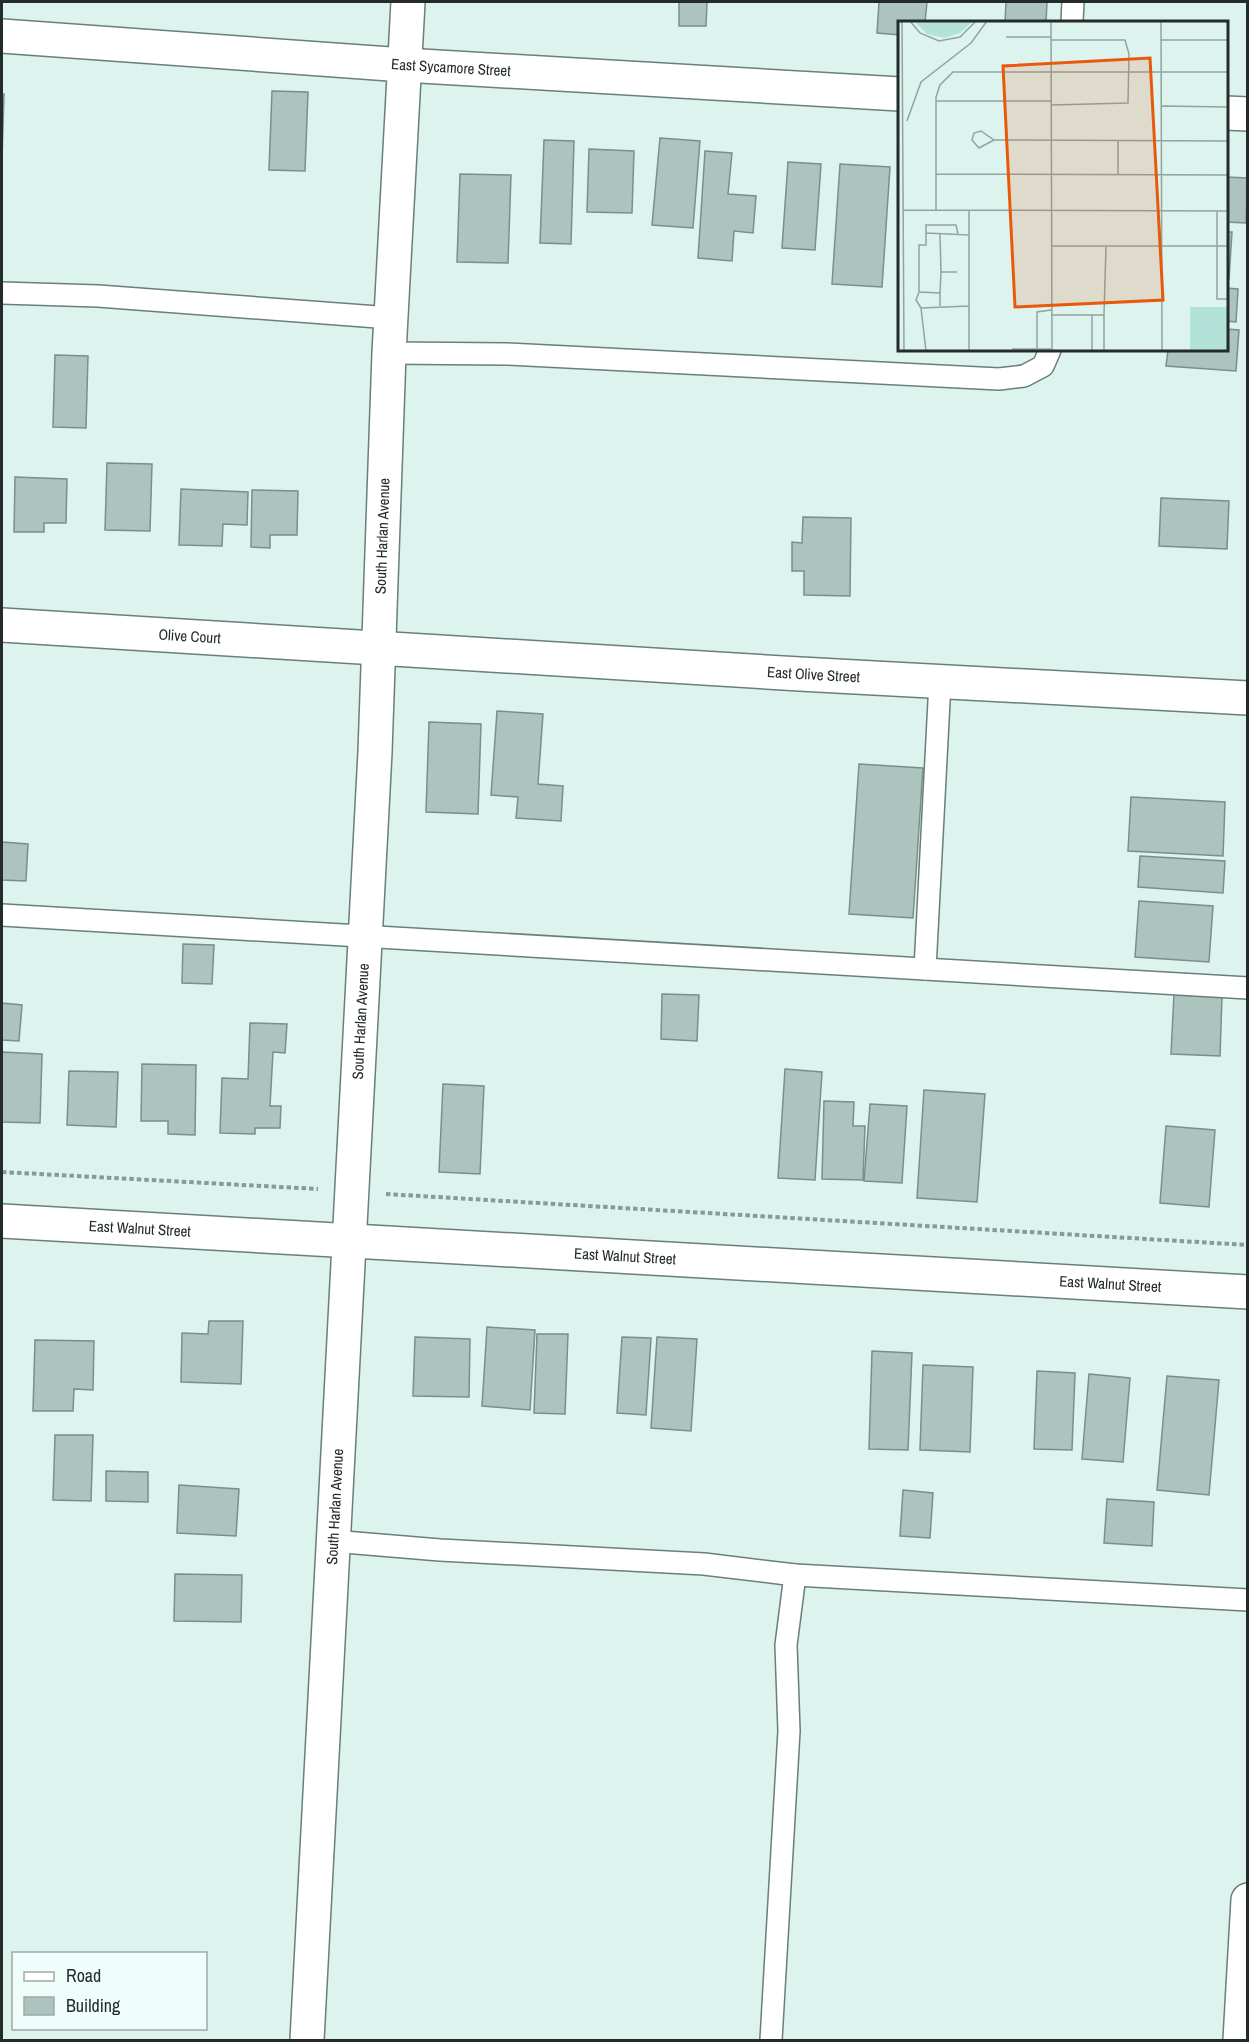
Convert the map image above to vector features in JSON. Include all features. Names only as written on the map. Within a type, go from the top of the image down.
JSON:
[{"type":"street","name":"South Harlan Avenue","points":[[307,2040],[365,937],[389,353],[408,2]]},
{"type":"street","name":"East Sycamore Street","points":[[2,36],[404,65],[898,94]]},
{"type":"street","points":[[1228,113],[1248,114]]},
{"type":"street","name":"Olive Court","points":[[2,625],[378,649]]},
{"type":"street","name":"East Olive Street","points":[[378,649],[1248,698]]},
{"type":"street","name":"East Walnut Street","points":[[2,1221],[1248,1293]]},
{"type":"street","points":[[1240,2040],[1248,1900]]},
{"type":"lane","points":[[1072,21],[1073,2]]},
{"type":"lane","points":[[2,293],[98,296],[391,318]]},
{"type":"lane","points":[[389,353],[507,354],[999,379],[1024,376],[1043,366],[1050,351]]},
{"type":"lane","points":[[925,969],[940,682]]},
{"type":"lane","points":[[2,915],[1248,988]]},
{"type":"lane","points":[[332,1541],[440,1550],[704,1564],[795,1575],[1248,1600]]},
{"type":"lane","points":[[771,2040],[789,1731],[786,1645],[795,1575]]},
{"type":"path","points":[[2,1172],[317,1189]]},
{"type":"path","points":[[376,1194],[1248,1245]]},
{"type":"building","points":[[679,2],[707,2],[706,26],[679,26]]},
{"type":"building","points":[[879,2],[927,2],[925,21],[898,21],[898,35],[877,33]]},
{"type":"building","points":[[1006,2],[1047,2],[1046,21],[1005,21]]},
{"type":"building","points":[[272,91],[308,92],[305,171],[269,170]]},
{"type":"building","points":[[2,94],[4,94],[2,159]]},
{"type":"building","points":[[660,138],[700,141],[693,228],[652,225]]},
{"type":"building","points":[[544,140],[574,141],[571,244],[540,243]]},
{"type":"building","points":[[589,149],[634,151],[632,213],[587,212]]},
{"type":"building","points":[[705,151],[732,153],[728,194],[756,196],[753,233],[734,231],[732,261],[698,258]]},
{"type":"building","points":[[788,162],[821,164],[815,250],[782,248]]},
{"type":"building","points":[[840,164],[890,167],[882,287],[832,284]]},
{"type":"building","points":[[460,174],[511,175],[508,263],[457,262]]},
{"type":"building","points":[[1228,177],[1248,178],[1246,223],[1228,222]]},
{"type":"building","points":[[1228,232],[1232,232],[1229,279]]},
{"type":"building","points":[[1228,288],[1238,289],[1236,322],[1228,321]]},
{"type":"building","points":[[1228,329],[1239,330],[1236,371],[1166,366],[1168,351],[1228,351]]},
{"type":"building","points":[[55,355],[88,356],[86,428],[53,427]]},
{"type":"building","points":[[107,463],[152,464],[150,531],[105,530]]},
{"type":"building","points":[[15,477],[67,479],[66,523],[44,523],[44,532],[14,532]]},
{"type":"building","points":[[181,489],[248,492],[247,525],[223,524],[222,546],[179,545]]},
{"type":"building","points":[[252,490],[298,491],[297,535],[270,535],[270,548],[251,547]]},
{"type":"building","points":[[1161,498],[1229,501],[1227,549],[1159,546]]},
{"type":"building","points":[[803,517],[851,518],[850,596],[804,595],[804,571],[792,571],[792,542],[802,543]]},
{"type":"building","points":[[497,711],[543,714],[538,784],[563,786],[561,821],[516,818],[518,797],[491,795]]},
{"type":"building","points":[[429,722],[481,724],[478,814],[426,812]]},
{"type":"building","points":[[859,764],[923,768],[913,918],[849,914]]},
{"type":"building","points":[[1131,797],[1225,802],[1223,856],[1128,851]]},
{"type":"building","points":[[2,842],[28,844],[26,881],[2,880]]},
{"type":"building","points":[[1140,856],[1225,861],[1223,893],[1138,887]]},
{"type":"building","points":[[1139,901],[1213,906],[1209,962],[1135,957]]},
{"type":"building","points":[[183,944],[214,945],[212,984],[182,983]]},
{"type":"building","points":[[662,994],[699,995],[697,1041],[661,1039]]},
{"type":"building","points":[[1174,994],[1222,996],[1220,1056],[1171,1054]]},
{"type":"building","points":[[2,1003],[22,1005],[19,1041],[2,1040]]},
{"type":"building","points":[[250,1023],[287,1024],[285,1053],[273,1052],[270,1106],[281,1106],[280,1128],[255,1128],[255,1134],[220,1133],[222,1078],[248,1079]]},
{"type":"building","points":[[2,1052],[42,1054],[40,1123],[2,1122]]},
{"type":"building","points":[[142,1064],[196,1065],[195,1135],[168,1134],[168,1121],[141,1121]]},
{"type":"building","points":[[785,1069],[822,1072],[815,1180],[778,1178]]},
{"type":"building","points":[[69,1071],[118,1072],[116,1127],[67,1125]]},
{"type":"building","points":[[443,1084],[484,1086],[480,1174],[439,1172]]},
{"type":"building","points":[[924,1090],[985,1094],[977,1202],[917,1198]]},
{"type":"building","points":[[824,1101],[854,1102],[853,1126],[865,1126],[863,1180],[822,1179]]},
{"type":"building","points":[[870,1104],[907,1106],[902,1183],[864,1181]]},
{"type":"building","points":[[1166,1126],[1215,1130],[1209,1207],[1160,1203]]},
{"type":"building","points":[[209,1321],[243,1321],[241,1384],[181,1382],[182,1333],[208,1334]]},
{"type":"building","points":[[487,1327],[535,1330],[530,1410],[482,1406]]},
{"type":"building","points":[[537,1334],[568,1334],[565,1414],[534,1413]]},
{"type":"building","points":[[415,1337],[470,1339],[469,1397],[413,1396]]},
{"type":"building","points":[[622,1337],[651,1338],[646,1415],[617,1413]]},
{"type":"building","points":[[657,1337],[697,1339],[691,1431],[651,1428]]},
{"type":"building","points":[[35,1340],[94,1341],[93,1390],[74,1389],[73,1411],[33,1411]]},
{"type":"building","points":[[872,1351],[912,1353],[908,1450],[869,1449]]},
{"type":"building","points":[[923,1365],[973,1367],[970,1452],[920,1450]]},
{"type":"building","points":[[1037,1371],[1075,1373],[1072,1450],[1034,1449]]},
{"type":"building","points":[[1089,1374],[1130,1378],[1123,1462],[1082,1459]]},
{"type":"building","points":[[1167,1376],[1219,1380],[1209,1495],[1157,1490]]},
{"type":"building","points":[[55,1435],[93,1435],[91,1501],[53,1500]]},
{"type":"building","points":[[106,1471],[148,1472],[148,1502],[106,1501]]},
{"type":"building","points":[[179,1485],[239,1489],[236,1536],[177,1533]]},
{"type":"building","points":[[903,1490],[933,1493],[930,1538],[900,1536]]},
{"type":"building","points":[[1107,1499],[1154,1502],[1152,1546],[1104,1543]]},
{"type":"building","points":[[175,1574],[242,1575],[241,1622],[174,1621]]}]
